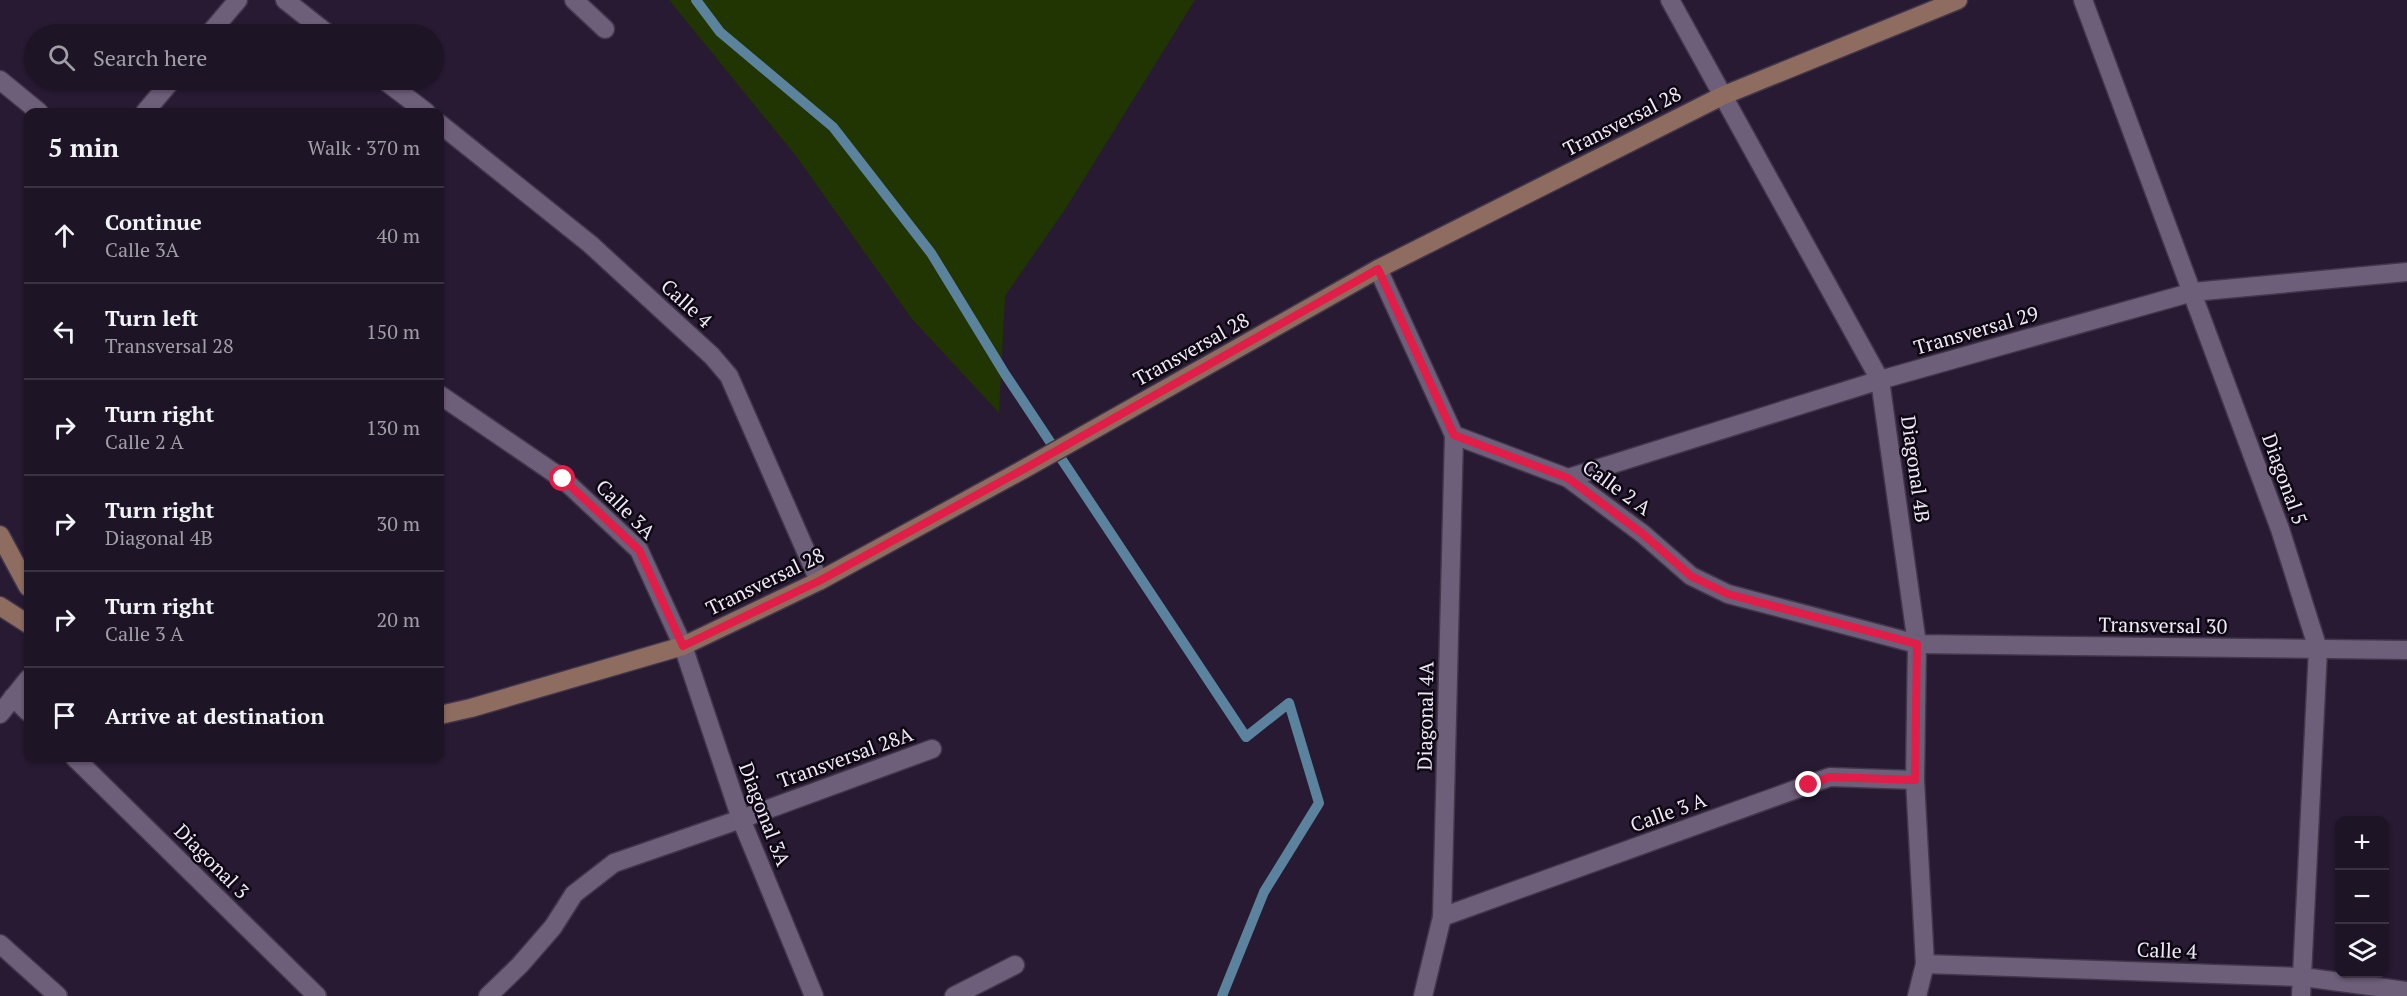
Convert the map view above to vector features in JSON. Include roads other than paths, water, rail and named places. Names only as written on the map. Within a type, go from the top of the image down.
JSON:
[{"type":"main road","name":"Transversal 28","points":[[444,714],[683,646],[819,581],[1024,469],[1378,269],[1722,96],[1958,0]]},
{"type":"main road","points":[[0,536],[24,580]]},
{"type":"main road","points":[[0,606],[24,621]]},
{"type":"street","points":[[218,24],[238,0]]},
{"type":"street","points":[[285,0],[315,24]]},
{"type":"street","points":[[574,0],[605,29]]},
{"type":"street","name":"Diagonal 4B","points":[[1670,0],[1881,380],[1917,644],[1915,780],[1925,964],[1917,996]]},
{"type":"street","name":"Diagonal 5","points":[[2083,0],[2280,529],[2318,649],[2301,996]]},
{"type":"street","points":[[0,80],[34,108]]},
{"type":"street","points":[[148,108],[164,90]]},
{"type":"street","points":[[397,90],[421,108]]},
{"type":"street","name":"Calle 4","points":[[444,127],[590,244],[712,356],[729,376],[819,581]]},
{"type":"street","points":[[1378,269],[1454,435]]},
{"type":"street","name":"Transversal 29","points":[[1568,478],[1881,380],[2193,292],[2407,272]]},
{"type":"street","name":"Calle 3A","points":[[444,398],[563,479],[639,550],[683,646]]},
{"type":"street","name":"Calle 2 A","points":[[1454,435],[1568,478],[1643,534],[1691,576],[1728,594],[1917,644]]},
{"type":"street","name":"Diagonal 4A","points":[[1423,996],[1442,918],[1454,435]]},
{"type":"street","name":"Transversal 30","points":[[1917,644],[2407,650]]},
{"type":"street","name":"Diagonal 3A","points":[[683,646],[741,819],[814,996]]},
{"type":"street","points":[[0,714],[24,684]]},
{"type":"street","points":[[13,697],[24,708]]},
{"type":"street","name":"Transversal 28A","points":[[488,996],[520,965],[553,927],[574,894],[614,863],[932,749]]},
{"type":"street","name":"Diagonal 3","points":[[79,762],[317,996]]},
{"type":"street","name":"Calle 3 A","points":[[1442,918],[1830,777],[1915,780]]},
{"type":"street","points":[[0,944],[58,996]]},
{"type":"street","name":"Calle 4","points":[[1925,964],[2303,977],[2407,991]]},
{"type":"street","points":[[954,996],[1015,965]]},
{"type":"waterway","points":[[696,0],[720,32],[833,127],[931,253],[1005,374],[1246,737],[1289,703],[1319,803],[1264,892],[1222,996]]}]
